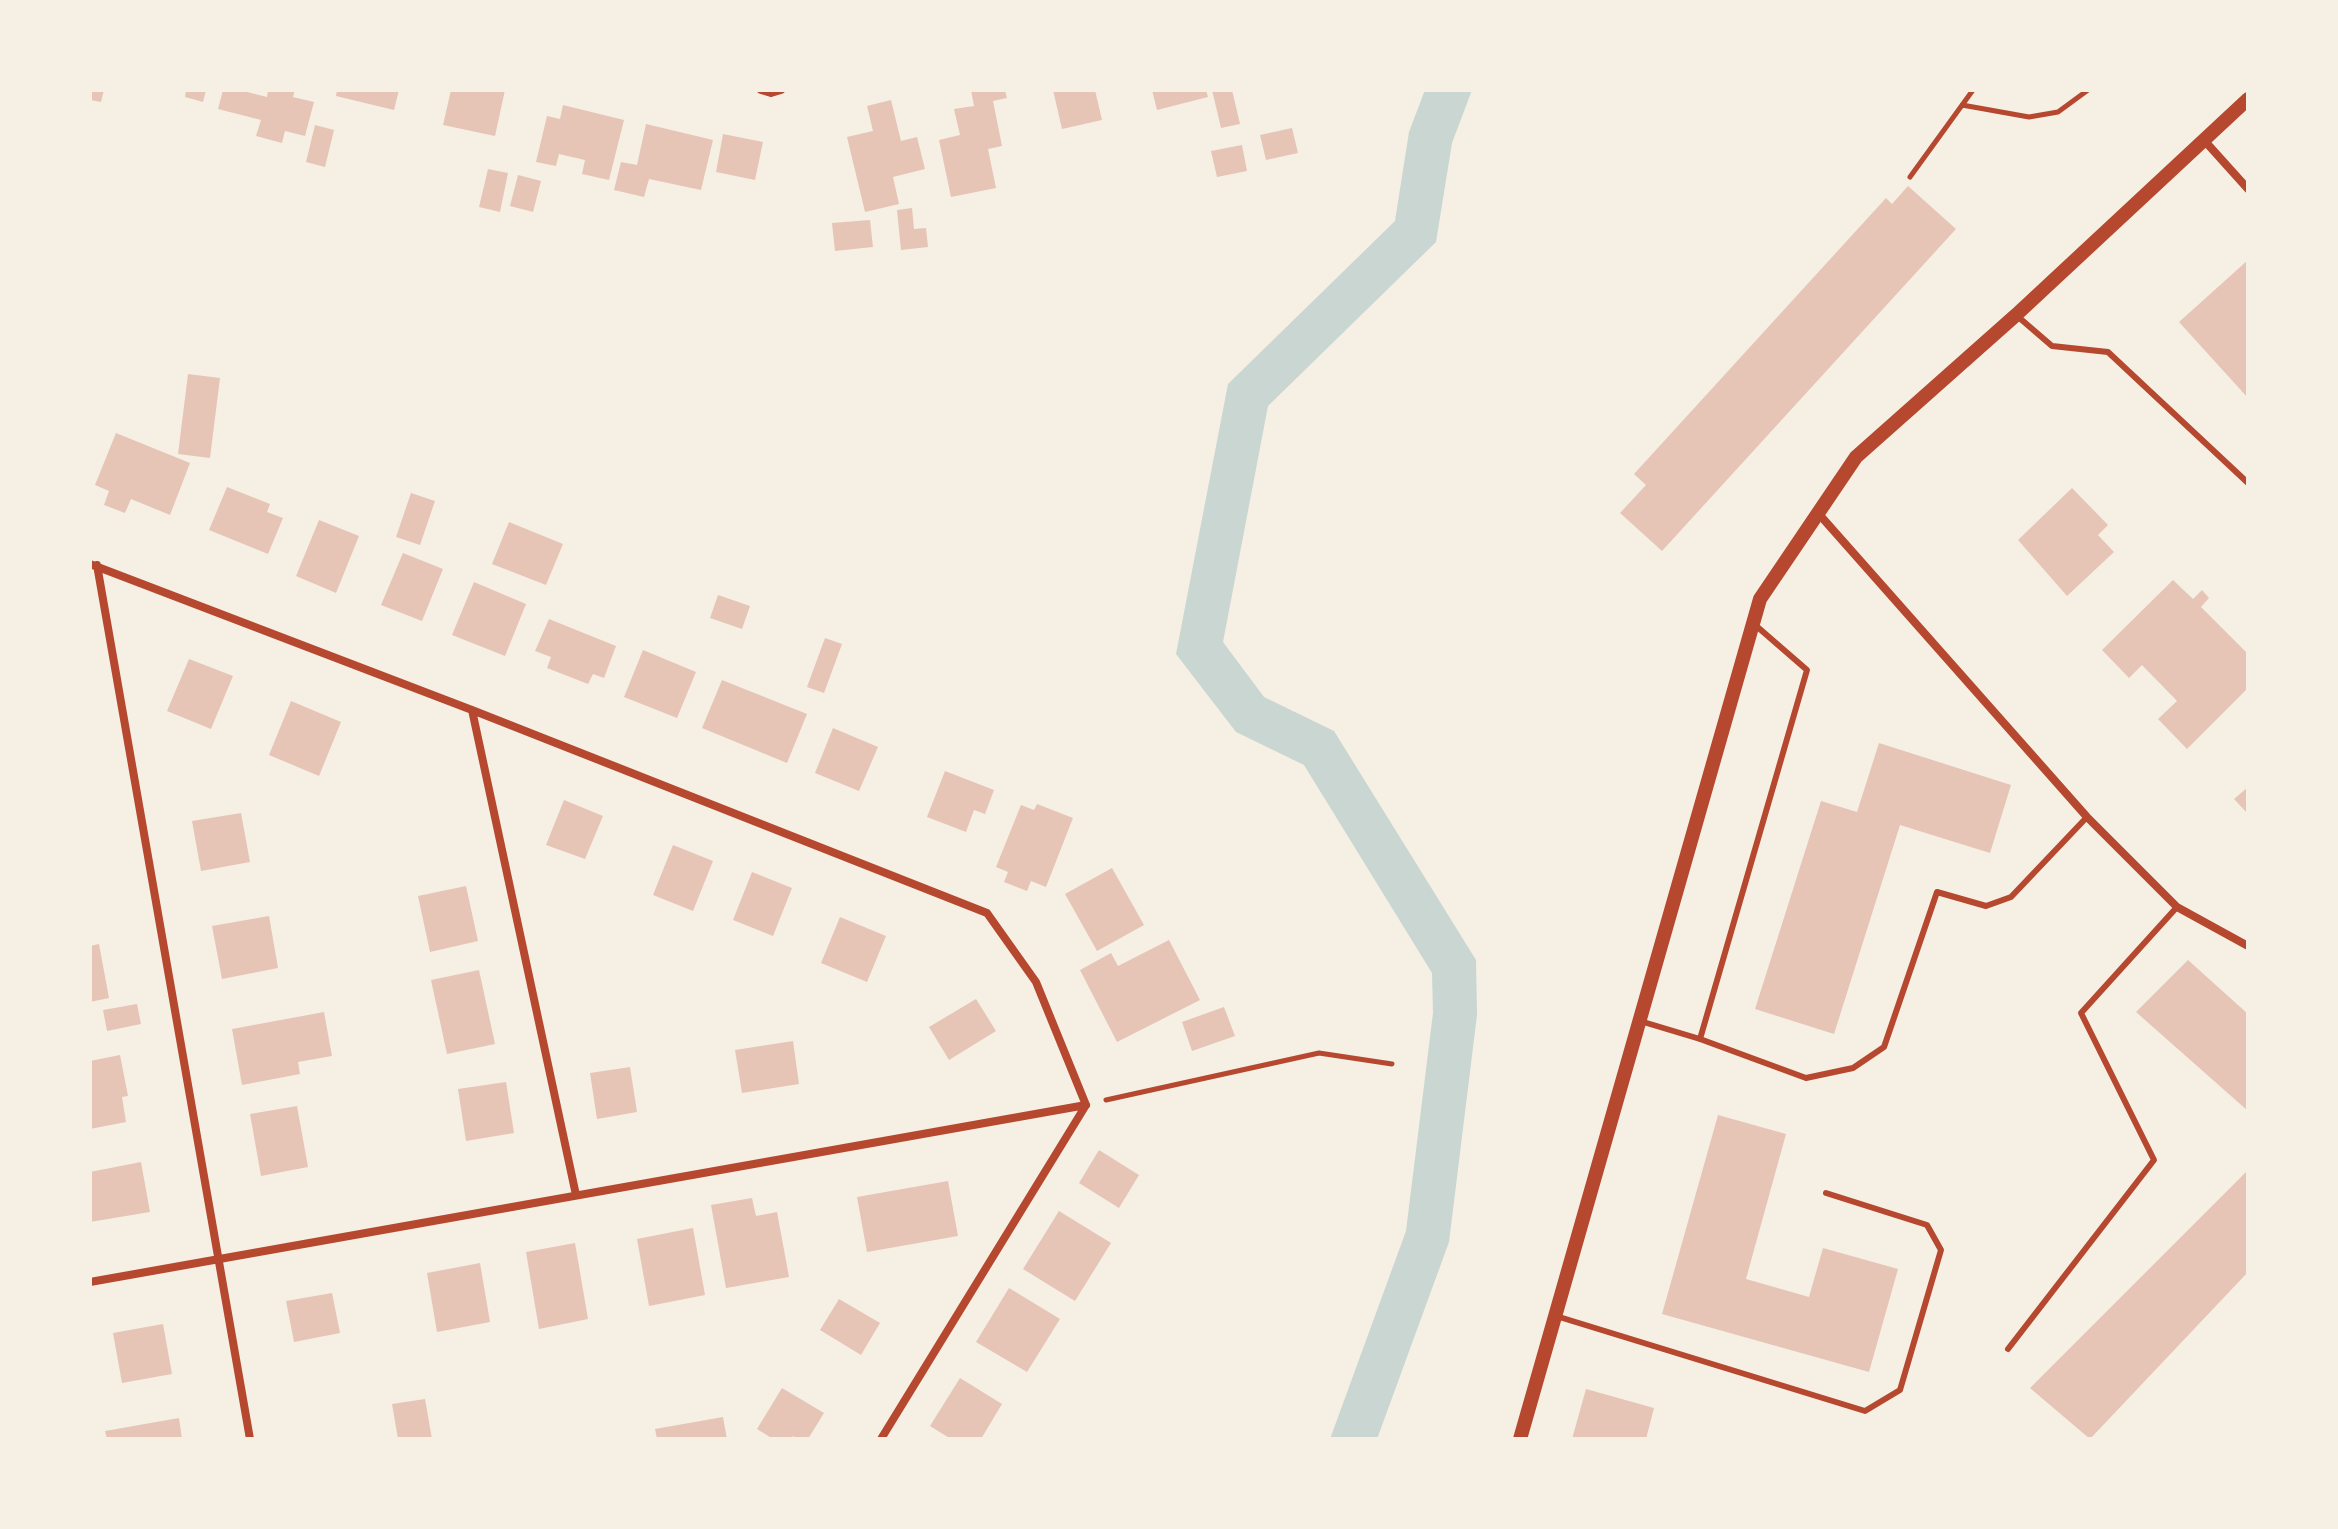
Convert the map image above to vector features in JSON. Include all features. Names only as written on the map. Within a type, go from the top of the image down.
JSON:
[{"type":"street","points":[[1520,1439],[1760,599],[1856,457],[2016,315],[2248,99]]},
{"type":"street","points":[[2203,139],[2248,189]]},
{"type":"street","points":[[1817,512],[2087,817],[2177,907],[2248,946]]},
{"type":"street","points":[[94,564],[987,913],[1036,982],[1086,1105]]},
{"type":"street","points":[[94,564],[250,1439]]},
{"type":"street","points":[[472,710],[576,1195]]},
{"type":"street","points":[[90,1282],[1086,1105]]},
{"type":"street","points":[[881,1439],[1086,1105]]},
{"type":"lane","points":[[2016,315],[2052,346],[2108,352],[2248,483]]},
{"type":"lane","points":[[1700,1039],[1807,670],[1754,624]]},
{"type":"lane","points":[[1640,1021],[1700,1039],[1806,1078],[1853,1068],[1884,1047],[1937,892],[1986,906],[2011,897],[2087,817]]},
{"type":"lane","points":[[2008,1349],[2154,1160],[2081,1013],[2177,907]]},
{"type":"lane","points":[[1556,1316],[1865,1411],[1900,1390],[1941,1250],[1927,1225],[1826,1193]]},
{"type":"path","points":[[1910,177],[1973,90]]},
{"type":"path","points":[[1962,105],[2029,117],[2058,112],[2088,90]]},
{"type":"path","points":[[1086,1105],[1319,1053],[1392,1064]]},
{"type":"shaded area","points":[[1425,90],[1472,90],[1452,143],[1436,242],[1268,406],[1223,642],[1264,697],[1334,731],[1476,960],[1477,1015],[1449,1242],[1377,1439],[1330,1439],[1406,1231],[1433,1013],[1432,973],[1304,765],[1236,732],[1176,654],[1228,384],[1395,221],[1409,132]]},
{"type":"building","points":[[90,90],[104,90],[101,102],[90,100]]},
{"type":"building","points":[[186,90],[206,90],[203,102],[185,97]]},
{"type":"building","points":[[223,90],[239,90],[267,97],[268,90],[295,90],[293,97],[314,102],[305,136],[285,131],[282,143],[256,136],[261,120],[218,109]]},
{"type":"building","points":[[337,90],[399,90],[394,110],[336,96]]},
{"type":"building","points":[[451,90],[505,90],[495,136],[443,125]]},
{"type":"building","points":[[971,90],[1005,90],[1007,98],[993,101],[1002,146],[988,149],[996,188],[951,197],[939,140],[960,135],[954,109],[974,106]]},
{"type":"building","points":[[1053,90],[1095,90],[1102,120],[1062,129]]},
{"type":"building","points":[[1152,90],[1206,90],[1208,97],[1157,110]]},
{"type":"building","points":[[1212,90],[1232,90],[1240,124],[1221,128]]},
{"type":"building","points":[[891,100],[901,141],[917,137],[925,169],[893,177],[899,204],[865,212],[847,137],[873,131],[867,106]]},
{"type":"building","points":[[563,105],[624,120],[609,180],[582,174],[585,160],[559,154],[556,166],[536,162],[547,116],[560,119]]},
{"type":"building","points":[[646,124],[713,140],[701,190],[649,179],[644,197],[614,190],[621,162],[637,165]]},
{"type":"building","points":[[315,125],[334,130],[325,167],[306,162]]},
{"type":"building","points":[[1292,128],[1298,153],[1266,160],[1260,135]]},
{"type":"building","points":[[723,134],[763,142],[755,180],[716,172]]},
{"type":"building","points":[[1242,145],[1247,171],[1217,177],[1211,151]]},
{"type":"building","points":[[488,169],[508,173],[500,212],[479,207]]},
{"type":"building","points":[[518,175],[541,181],[533,212],[510,206]]},
{"type":"building","points":[[1908,186],[1956,229],[1662,551],[1620,513],[1646,485],[1634,474],[1886,198],[1892,204]]},
{"type":"building","points":[[912,208],[914,229],[926,228],[928,247],[901,250],[897,210]]},
{"type":"building","points":[[870,220],[873,247],[835,251],[832,223]]},
{"type":"building","points":[[2248,260],[2248,398],[2179,322]]},
{"type":"building","points":[[188,374],[220,378],[210,458],[178,454]]},
{"type":"building","points":[[116,433],[190,463],[170,515],[131,499],[125,513],[104,505],[109,491],[95,485]]},
{"type":"building","points":[[227,487],[270,504],[267,512],[283,518],[268,554],[209,530]]},
{"type":"building","points":[[2072,488],[2108,525],[2098,535],[2114,552],[2067,596],[2018,540]]},
{"type":"building","points":[[411,493],[435,501],[420,545],[396,537]]},
{"type":"building","points":[[319,520],[359,536],[336,593],[296,576]]},
{"type":"building","points":[[509,522],[563,544],[546,585],[492,564]]},
{"type":"building","points":[[403,553],[443,569],[422,621],[381,605]]},
{"type":"building","points":[[2173,580],[2193,599],[2202,590],[2209,598],[2201,607],[2248,654],[2248,688],[2187,749],[2158,719],[2177,701],[2142,665],[2129,678],[2102,650]]},
{"type":"building","points":[[474,582],[526,604],[505,656],[452,635]]},
{"type":"building","points":[[718,595],[750,606],[742,629],[710,618]]},
{"type":"building","points":[[549,619],[616,646],[604,678],[593,674],[588,684],[547,668],[551,657],[535,651]]},
{"type":"building","points":[[825,638],[842,644],[824,693],[807,687]]},
{"type":"building","points":[[643,650],[696,672],[677,718],[624,697]]},
{"type":"building","points":[[189,659],[233,676],[211,729],[167,711]]},
{"type":"building","points":[[722,680],[807,714],[787,763],[702,728]]},
{"type":"building","points":[[291,701],[341,722],[319,776],[269,755]]},
{"type":"building","points":[[833,728],[878,747],[859,791],[815,773]]},
{"type":"building","points":[[1879,743],[2011,785],[1990,853],[1900,825],[1834,1034],[1755,1009],[1821,801],[1857,812]]},
{"type":"building","points":[[945,771],[994,790],[985,814],[974,810],[966,832],[927,817]]},
{"type":"building","points":[[2248,787],[2248,814],[2234,799]]},
{"type":"building","points":[[564,800],[603,816],[585,859],[546,845]]},
{"type":"building","points":[[1037,804],[1073,818],[1046,887],[1031,881],[1027,891],[1004,882],[1008,872],[996,867],[1021,805],[1034,810]]},
{"type":"building","points":[[241,813],[250,862],[201,871],[192,821]]},
{"type":"building","points":[[673,845],[713,861],[693,911],[653,895]]},
{"type":"building","points":[[1112,868],[1144,925],[1097,951],[1065,894]]},
{"type":"building","points":[[752,872],[792,888],[773,936],[733,920]]},
{"type":"building","points":[[466,886],[478,941],[430,952],[418,896]]},
{"type":"building","points":[[269,916],[278,968],[222,979],[212,926]]},
{"type":"building","points":[[840,917],[886,936],[867,982],[821,963]]},
{"type":"building","points":[[1169,940],[1200,1000],[1117,1042],[1080,970],[1111,953],[1118,966]]},
{"type":"building","points":[[99,944],[109,998],[90,1002],[90,946]]},
{"type":"building","points":[[2188,960],[2248,1014],[2248,1111],[2136,1012]]},
{"type":"building","points":[[479,970],[495,1044],[447,1054],[431,980]]},
{"type":"building","points":[[976,999],[996,1031],[949,1060],[929,1027]]},
{"type":"building","points":[[137,1004],[141,1024],[107,1031],[103,1010]]},
{"type":"building","points":[[1224,1007],[1235,1036],[1192,1051],[1182,1022]]},
{"type":"building","points":[[324,1012],[332,1056],[298,1062],[300,1074],[242,1085],[232,1029]]},
{"type":"building","points":[[793,1041],[799,1084],[742,1093],[735,1050]]},
{"type":"building","points":[[120,1055],[128,1096],[122,1097],[126,1122],[90,1129],[90,1061]]},
{"type":"building","points":[[630,1067],[637,1112],[597,1119],[590,1073]]},
{"type":"building","points":[[506,1082],[514,1133],[466,1141],[458,1089]]},
{"type":"building","points":[[297,1106],[308,1167],[261,1176],[250,1114]]},
{"type":"building","points":[[1718,1115],[1786,1134],[1746,1279],[1809,1297],[1823,1248],[1898,1269],[1869,1372],[1662,1314]]},
{"type":"building","points":[[1099,1150],[1139,1175],[1119,1208],[1079,1183]]},
{"type":"building","points":[[141,1162],[150,1212],[90,1222],[90,1172]]},
{"type":"building","points":[[2248,1170],[2248,1272],[2090,1439],[2030,1388]]},
{"type":"building","points":[[948,1181],[958,1236],[867,1252],[857,1197]]},
{"type":"building","points":[[752,1198],[756,1216],[777,1212],[789,1277],[726,1288],[711,1205]]},
{"type":"building","points":[[1059,1211],[1111,1243],[1075,1301],[1023,1269]]},
{"type":"building","points":[[693,1228],[705,1295],[649,1306],[637,1239]]},
{"type":"building","points":[[575,1243],[588,1319],[539,1329],[526,1252]]},
{"type":"building","points":[[480,1263],[490,1322],[437,1332],[427,1273]]},
{"type":"building","points":[[1009,1288],[1060,1319],[1027,1372],[976,1342]]},
{"type":"building","points":[[332,1293],[340,1333],[294,1342],[286,1301]]},
{"type":"building","points":[[839,1299],[880,1323],[861,1355],[820,1330]]},
{"type":"building","points":[[163,1324],[172,1374],[122,1383],[113,1333]]},
{"type":"building","points":[[960,1378],[1002,1404],[981,1439],[951,1439],[930,1426]]},
{"type":"building","points":[[782,1388],[824,1413],[808,1439],[793,1436],[791,1439],[773,1439],[757,1429]]},
{"type":"building","points":[[1586,1389],[1654,1408],[1646,1439],[1572,1439]]},
{"type":"building","points":[[425,1399],[432,1439],[398,1439],[392,1404]]},
{"type":"building","points":[[723,1417],[727,1439],[657,1439],[655,1429]]},
{"type":"building","points":[[179,1418],[182,1439],[107,1439],[105,1431]]}]
